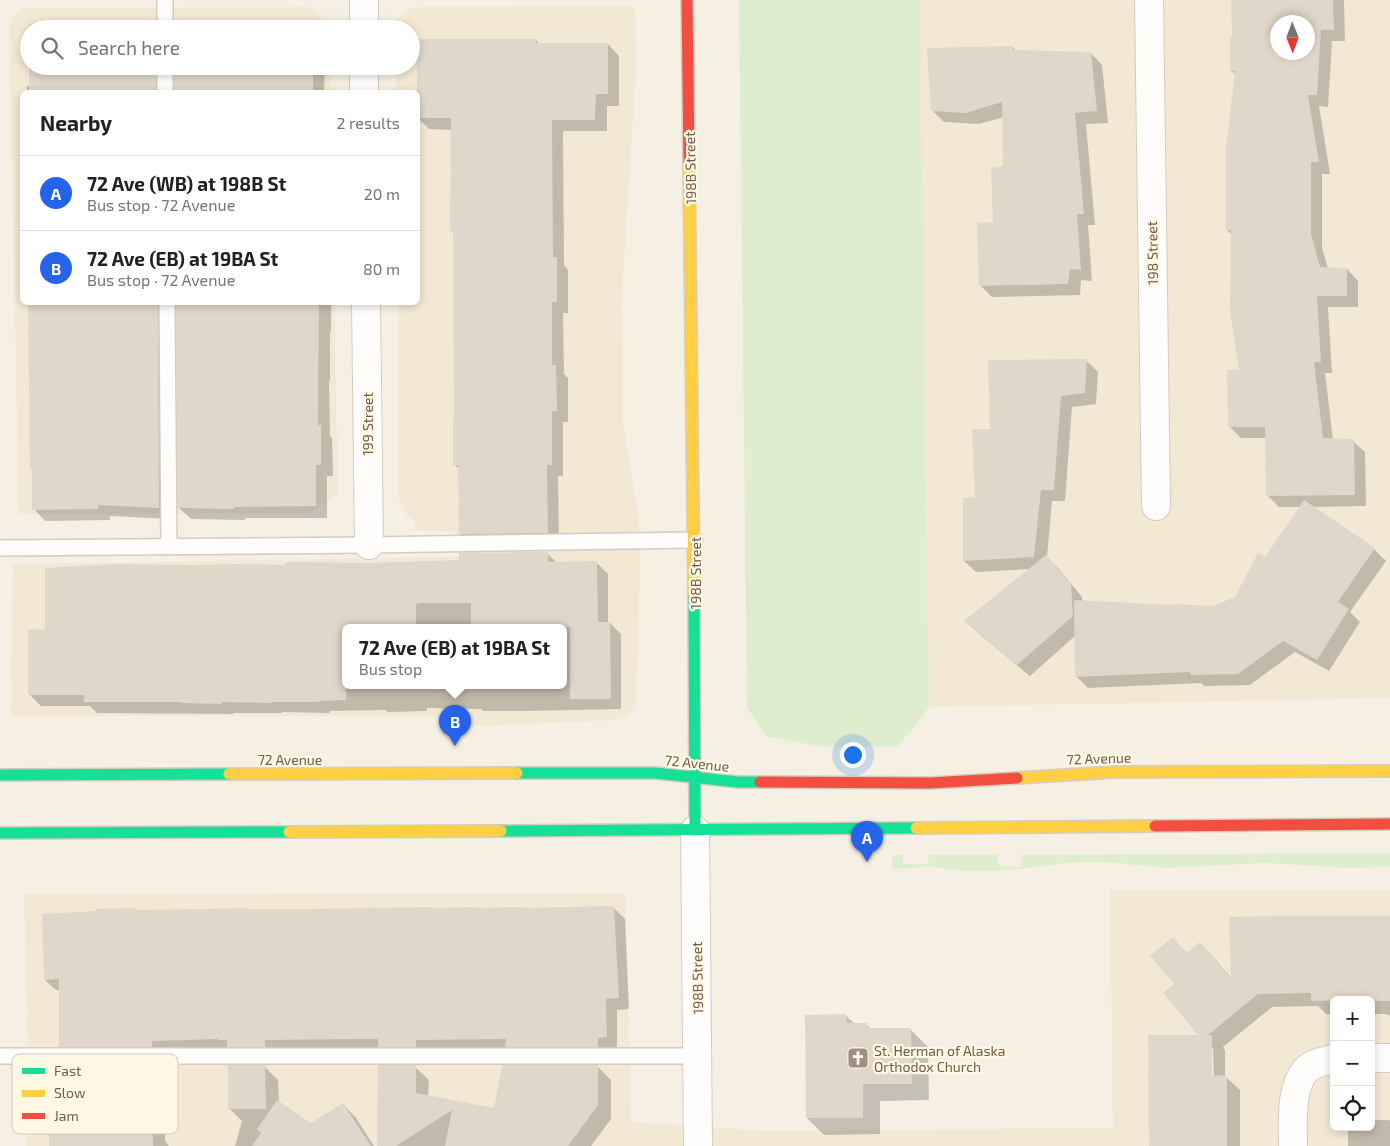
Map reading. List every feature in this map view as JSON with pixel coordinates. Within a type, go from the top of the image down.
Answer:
[{"type":"main road","name":"198B Street","points":[[688,0],[695,540],[696,830]]},
{"type":"main road","name":"72 Avenue","points":[[0,775],[655,773],[750,783],[930,783],[1114,772],[1390,771]]},
{"type":"main road","points":[[0,832],[696,830],[1390,824]]},
{"type":"street","points":[[364,0],[364,20]]},
{"type":"street","name":"198 Street","points":[[1149,0],[1156,506]]},
{"type":"street","points":[[364,75],[364,90]]},
{"type":"street","name":"199 Street","points":[[366,305],[369,545]]},
{"type":"street","name":"198B Street","points":[[696,830],[698,1146]]},
{"type":"street","points":[[1375,1058],[1390,1058]]},
{"type":"street","points":[[1293,1146],[1296,1090],[1301,1078],[1306,1069],[1316,1064],[1330,1061]]},
{"type":"lane","points":[[165,0],[165,20]]},
{"type":"lane","points":[[165,75],[165,90]]},
{"type":"lane","points":[[167,305],[169,547]]},
{"type":"lane","points":[[0,548],[695,540]]},
{"type":"lane","points":[[178,1056],[697,1056]]},
{"type":"shaded area","points":[[920,0],[1390,0],[1390,698],[929,707]]},
{"type":"shaded area","points":[[635,6],[636,71],[621,309],[623,422],[639,521],[640,562],[636,701],[631,713],[615,720],[461,727],[461,716],[11,716],[13,564],[460,557],[455,532],[413,530],[416,522],[401,508],[399,498],[398,305],[420,305],[420,90],[396,90],[396,75],[420,75],[420,20],[398,20],[403,13],[421,7]]},
{"type":"shaded area","points":[[310,7],[323,20],[20,20],[20,75],[330,75],[331,90],[20,90],[20,305],[334,305],[338,493],[311,513],[19,514],[9,20],[22,8]]},
{"type":"shaded area","points":[[1110,890],[1390,890],[1390,1146],[27,1146],[27,1134],[178,1134],[178,1054],[28,1054],[24,894],[625,893],[631,1122],[767,1131],[1113,1128]]},
{"type":"green space","points":[[739,0],[920,0],[929,707],[897,747],[825,747],[767,737],[747,708]]},
{"type":"green space","points":[[1390,853],[1390,867],[1348,868],[1264,863],[1168,868],[1104,862],[1077,862],[991,871],[929,867],[892,869],[892,855],[903,855],[903,864],[928,864],[929,855],[997,855],[999,866],[1021,867],[1021,855]]},
{"type":"building","points":[[1231,0],[1333,0],[1334,30],[1321,30],[1317,95],[1308,95],[1319,162],[1311,162],[1311,234],[1320,267],[1347,268],[1347,296],[1317,296],[1321,362],[1314,362],[1323,438],[1354,439],[1355,495],[1266,496],[1265,427],[1228,427],[1227,370],[1239,370],[1230,312],[1231,230],[1226,231],[1226,149],[1235,71],[1230,71],[1230,37],[1232,37]]},
{"type":"building","points":[[420,39],[536,39],[536,43],[608,43],[608,94],[596,94],[595,120],[552,120],[553,257],[557,257],[557,302],[552,302],[552,365],[556,365],[557,411],[552,411],[552,465],[547,465],[548,533],[459,534],[458,465],[453,465],[453,231],[450,231],[451,118],[420,118],[420,90],[417,90],[417,75],[420,75]]},
{"type":"building","points":[[1013,46],[1013,50],[1091,52],[1097,111],[1075,113],[1084,214],[1077,214],[1081,270],[1070,269],[1068,284],[979,286],[977,223],[993,222],[991,168],[1003,166],[1002,102],[966,113],[931,111],[927,48]]},
{"type":"building","points":[[29,75],[156,75],[156,90],[29,90]]},
{"type":"building","points":[[174,75],[313,75],[313,90],[174,90]]},
{"type":"building","points":[[28,305],[158,305],[159,508],[98,505],[98,509],[32,510],[32,469],[30,469]]},
{"type":"building","points":[[176,305],[319,305],[318,425],[321,425],[321,465],[316,465],[316,506],[234,507],[234,509],[178,508]]},
{"type":"building","points":[[1087,359],[1085,393],[1061,396],[1054,490],[1041,490],[1034,557],[963,561],[963,498],[975,497],[972,429],[990,429],[988,360]]},
{"type":"building","points":[[1304,500],[1375,548],[1338,602],[1349,609],[1317,660],[1283,641],[1238,674],[1191,675],[1190,672],[1075,677],[1074,600],[1213,606],[1235,597],[1258,553],[1265,557]]},
{"type":"building","points":[[548,552],[548,562],[597,561],[598,622],[610,622],[611,699],[570,699],[570,627],[567,627],[567,624],[471,624],[471,603],[418,603],[416,604],[416,624],[342,624],[342,689],[346,689],[346,700],[272,703],[222,702],[222,704],[84,702],[84,695],[28,695],[28,629],[45,630],[45,568],[118,564],[285,565],[285,562],[370,563],[459,560],[459,553]]},
{"type":"building","points":[[1046,555],[1071,584],[1073,616],[1017,665],[964,621]]},
{"type":"building","points":[[614,906],[619,998],[606,999],[607,1037],[598,1038],[598,1047],[505,1047],[506,1039],[416,1040],[416,1047],[378,1047],[378,1039],[356,1039],[265,1040],[265,1047],[227,1047],[227,1040],[218,1039],[152,1041],[152,1047],[59,1047],[59,979],[44,980],[42,914],[96,911],[96,909],[136,908],[136,910]]},
{"type":"building","points":[[1390,916],[1390,1001],[1375,1001],[1375,996],[1330,996],[1330,1001],[1311,1001],[1311,993],[1258,994],[1208,1035],[1212,1035],[1212,1076],[1227,1075],[1227,1146],[1149,1146],[1148,1035],[1198,1035],[1163,993],[1174,984],[1150,956],[1173,937],[1186,953],[1200,942],[1231,979],[1229,917]]},
{"type":"building","name":"St. Herman of Alaska Orthodox Church","points":[[846,1014],[847,1023],[867,1023],[867,1028],[911,1028],[912,1084],[863,1084],[863,1118],[806,1118],[805,1015]]},
{"type":"building","points":[[228,1065],[265,1065],[266,1109],[228,1109]]},
{"type":"building","points":[[378,1065],[416,1065],[416,1093],[494,1108],[502,1065],[598,1065],[598,1105],[568,1146],[445,1146],[452,1110],[396,1146],[377,1146]]},
{"type":"building","points":[[277,1100],[311,1123],[343,1103],[371,1146],[252,1146],[261,1133],[257,1129]]},
{"type":"building","points":[[49,1134],[153,1134],[153,1146],[49,1146]]},
{"type":"traffic: fast","points":[[694,596],[695,830]]},
{"type":"traffic: fast","points":[[517,773],[655,773],[738,782],[760,782]]},
{"type":"traffic: fast","points":[[0,775],[229,774]]},
{"type":"traffic: fast","points":[[501,831],[916,828]]},
{"type":"traffic: fast","points":[[0,833],[289,832]]},
{"type":"traffic: slow","points":[[689,161],[694,596]]},
{"type":"traffic: slow","points":[[1017,778],[1114,772],[1390,771]]},
{"type":"traffic: slow","points":[[229,774],[517,773]]},
{"type":"traffic: slow","points":[[916,828],[1155,826]]},
{"type":"traffic: slow","points":[[289,832],[501,831]]},
{"type":"traffic: jam","points":[[687,0],[689,161]]},
{"type":"traffic: jam","points":[[760,782],[930,783],[1017,778]]},
{"type":"traffic: jam","points":[[1155,826],[1390,824]]},
{"type":"place","name":"72 Ave (EB) at 19BA St","points":[[455,746]]},
{"type":"place","name":"72 Ave (WB) at 198B St","points":[[867,862]]},
{"type":"place","name":"St. Herman of Alaska Orthodox Church","points":[[858,1058]]}]
